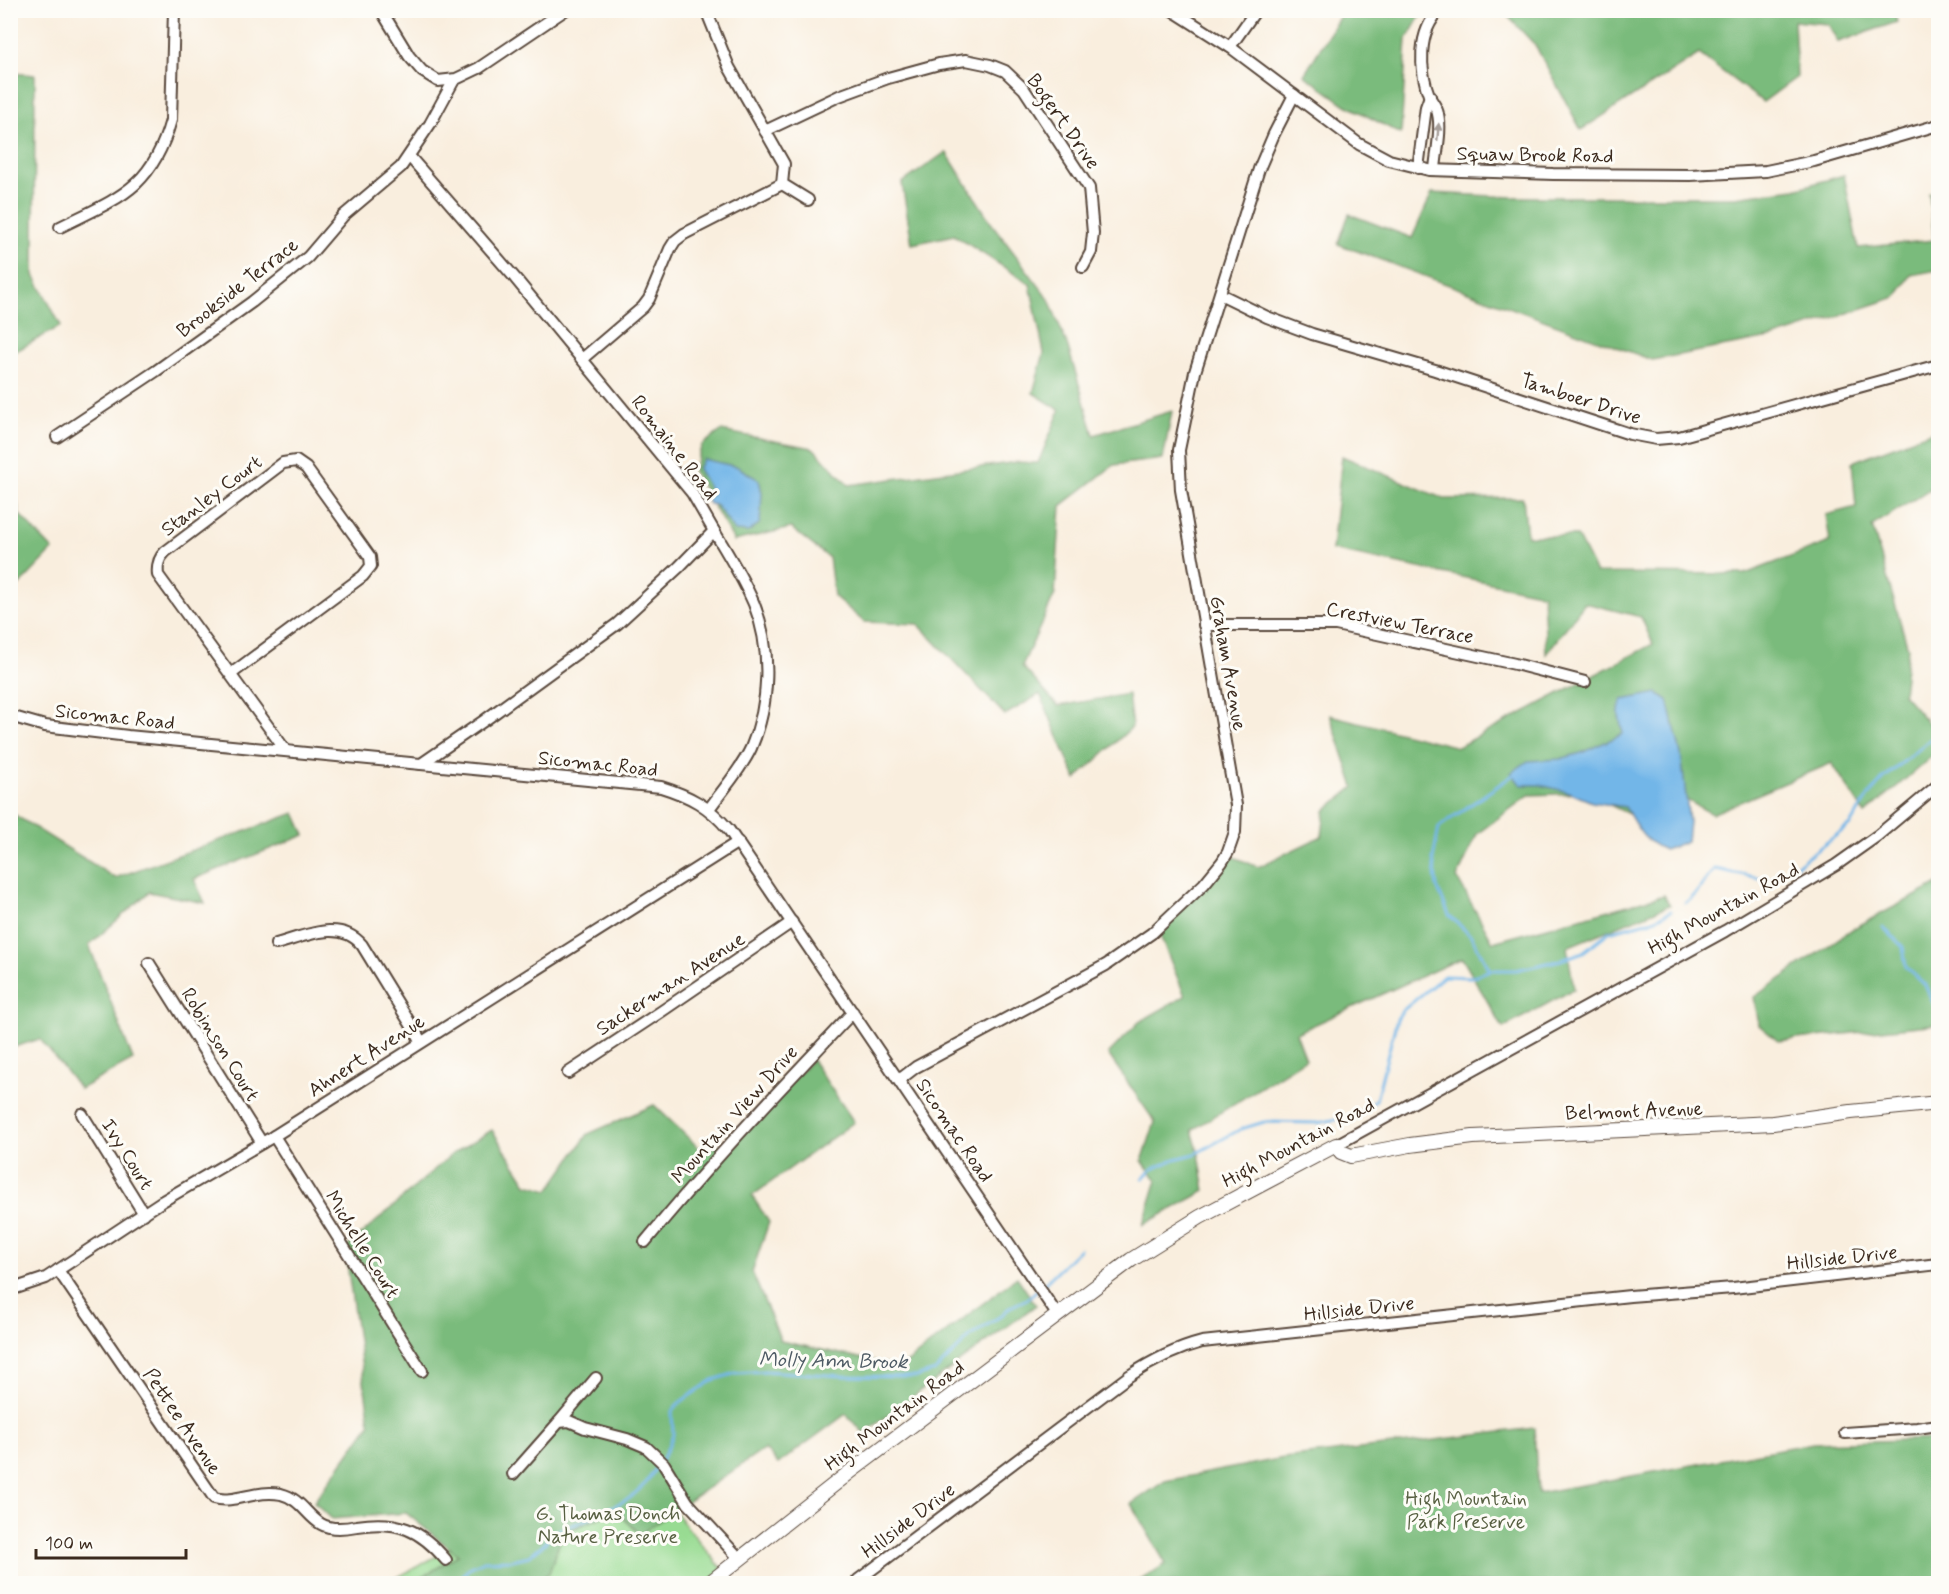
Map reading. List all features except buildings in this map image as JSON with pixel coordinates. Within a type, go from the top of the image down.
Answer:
[{"type":"main road","name":"Belmont Avenue","points":[[1336,1145],[1341,1152],[1351,1156],[1473,1137],[1773,1123],[1938,1103]]},
{"type":"main road","name":"High Mountain Road","points":[[708,1584],[1131,1260],[1162,1239],[1336,1145]]},
{"type":"street","points":[[60,227],[121,197],[133,188],[153,165],[167,135],[171,120],[174,10]]},
{"type":"street","points":[[381,10],[399,43],[422,71],[438,81],[454,80],[479,68],[565,10]]},
{"type":"street","points":[[706,10],[729,67],[783,164],[782,184]]},
{"type":"street","name":"Squaw Brook Road","points":[[1172,10],[1230,47],[1359,144],[1400,164],[1418,168],[1552,174],[1712,174],[1766,171],[1814,161],[1938,125]]},
{"type":"street","points":[[1230,47],[1256,10]]},
{"type":"street","points":[[1435,170],[1439,122],[1423,66],[1422,41],[1431,18],[1440,10]]},
{"type":"street","name":"Bogert Drive","points":[[765,131],[838,96],[888,78],[939,64],[966,60],[1005,71],[1024,89],[1089,188],[1093,233],[1091,252],[1083,267]]},
{"type":"street","name":"Brookside Terrace","points":[[57,437],[156,371],[295,269],[343,216],[401,167],[430,124],[454,80]]},
{"type":"street","name":"Graham Avenue","points":[[899,1080],[916,1067],[1106,965],[1152,933],[1204,884],[1228,852],[1235,831],[1236,805],[1181,490],[1178,461],[1180,437],[1195,372],[1259,169],[1294,95]]},
{"type":"street","points":[[1418,168],[1426,107],[1430,96]]},
{"type":"street","name":"Romaine Road","points":[[409,156],[582,359],[692,493],[714,531],[629,614],[421,764]]},
{"type":"street","points":[[782,184],[808,200]]},
{"type":"street","points":[[582,359],[643,307],[649,299],[675,241],[684,234],[782,184]]},
{"type":"street","name":"Tamboer Drive","points":[[1220,294],[1268,317],[1312,334],[1435,370],[1630,434],[1656,439],[1679,437],[1938,365]]},
{"type":"street","name":"Stanley Court","points":[[231,674],[363,576],[371,566],[370,557],[306,468],[296,461],[284,463],[165,552],[158,561],[159,575],[286,751]]},
{"type":"street","points":[[709,809],[744,761],[750,749],[763,710],[766,676],[759,621],[754,604],[714,531]]},
{"type":"street","name":"Crestview Terrace","points":[[1204,624],[1336,625],[1515,664],[1585,682]]},
{"type":"street","name":"Sicomac Road","points":[[10,716],[30,723],[64,729],[662,787],[677,792],[709,809],[738,842],[1058,1316]]},
{"type":"street","name":"High Mountain Road","points":[[1336,1145],[1725,931],[1836,866],[1898,820],[1938,785]]},
{"type":"street","name":"Ahnert Avenue","points":[[10,1290],[46,1278],[144,1214],[274,1136],[738,842]]},
{"type":"street","name":"Sackerman Avenue","points":[[568,1073],[792,922]]},
{"type":"street","points":[[276,944],[330,930],[342,931],[352,936],[362,945],[421,1041]]},
{"type":"street","name":"Robinson Court","points":[[149,963],[262,1143]]},
{"type":"street","name":"Mountain View Drive","points":[[645,1242],[689,1188],[853,1012]]},
{"type":"street","name":"Ivy Court","points":[[82,1114],[144,1214]]},
{"type":"street","name":"Michelle Court","points":[[274,1136],[422,1371]]},
{"type":"street","name":"Hillside Drive","points":[[858,1581],[1129,1376],[1164,1354],[1188,1345],[1630,1296],[1733,1288],[1938,1264]]},
{"type":"street","name":"Pettee Avenue","points":[[58,1270],[214,1498],[225,1502],[246,1495],[265,1493],[282,1495],[297,1500],[321,1524],[332,1528],[401,1525],[433,1546],[446,1560]]},
{"type":"street","points":[[513,1474],[596,1378]]},
{"type":"street","points":[[559,1422],[569,1421],[585,1428],[627,1439],[646,1448],[672,1474],[688,1503],[739,1558]]},
{"type":"street","points":[[1845,1432],[1938,1425]]},
{"type":"green space","points":[[1894,10],[1897,22],[1838,42],[1828,24],[1794,21],[1797,77],[1763,102],[1699,54],[1581,130],[1535,45],[1503,11]]},
{"type":"green space","points":[[1343,11],[1423,11],[1407,39],[1401,134],[1346,105],[1304,75]]},
{"type":"green space","points":[[11,73],[35,75],[34,275],[61,326],[11,354]]},
{"type":"green space","points":[[946,152],[992,224],[1049,299],[1068,347],[1094,435],[1172,411],[1163,459],[1114,465],[1061,506],[1055,594],[1022,666],[1058,706],[1128,694],[1132,727],[1076,779],[1040,694],[1005,715],[918,624],[864,622],[834,596],[829,558],[791,528],[734,541],[693,471],[702,445],[721,431],[813,448],[849,485],[1017,462],[1038,463],[1060,410],[1033,393],[1044,353],[1030,284],[954,235],[912,244],[902,183]]},
{"type":"green space","points":[[1844,175],[1858,248],[1934,240],[1929,193],[1938,191],[1938,270],[1911,275],[1896,297],[1775,337],[1652,360],[1338,244],[1349,214],[1412,238],[1432,193],[1514,197],[1735,197],[1795,189]]},
{"type":"green space","points":[[1938,429],[1938,484],[1872,526],[1908,648],[1903,694],[1938,734],[1938,751],[1865,814],[1832,763],[1712,814],[1683,798],[1662,830],[1585,793],[1529,795],[1477,834],[1457,878],[1493,942],[1664,895],[1670,905],[1567,947],[1574,989],[1503,1028],[1462,958],[1296,1033],[1306,1059],[1192,1130],[1199,1154],[1205,1191],[1143,1225],[1157,1180],[1142,1161],[1155,1122],[1108,1054],[1139,1022],[1185,996],[1156,926],[1229,855],[1258,867],[1322,836],[1325,811],[1354,787],[1330,715],[1458,747],[1653,644],[1641,617],[1585,603],[1546,654],[1543,594],[1332,550],[1342,456],[1444,499],[1523,498],[1527,536],[1577,536],[1596,573],[1745,574],[1830,542],[1826,515],[1856,507],[1852,462]]},
{"type":"green space","points":[[10,458],[19,514],[53,550],[11,594]]},
{"type":"green space","points":[[295,813],[305,835],[194,879],[205,903],[149,892],[89,945],[133,1060],[80,1089],[40,1039],[11,1048],[10,823],[15,815],[115,878]]},
{"type":"green space","points":[[1938,884],[1938,1024],[1778,1041],[1759,1025],[1754,997],[1854,928]]},
{"type":"green space","points":[[812,1060],[854,1122],[752,1196],[769,1222],[752,1272],[781,1341],[901,1367],[1017,1277],[1036,1305],[864,1433],[846,1414],[778,1464],[765,1449],[640,1534],[616,1511],[563,1533],[549,1573],[534,1583],[457,1583],[454,1579],[450,1582],[413,1583],[458,1555],[406,1513],[332,1519],[314,1502],[370,1424],[345,1249],[452,1154],[492,1130],[527,1184],[549,1190],[588,1134],[654,1105],[701,1150],[730,1144]]},
{"type":"green space","name":"High Mountain Park Preserve","points":[[1534,1428],[1538,1493],[1813,1443],[1938,1439],[1938,1583],[1136,1583],[1166,1564],[1131,1504],[1165,1481],[1284,1458]]},
{"type":"green space","name":"G. Thomas Donch Nature Preserve","points":[[621,1448],[724,1571],[708,1584],[385,1584],[485,1530]]},
{"type":"water","points":[[703,459],[738,467],[759,480],[762,493],[760,523],[748,532],[735,531],[716,505],[709,504],[707,500],[712,493],[698,469]]},
{"type":"water","points":[[1657,693],[1668,700],[1681,754],[1689,822],[1687,841],[1665,850],[1645,838],[1625,807],[1592,802],[1568,792],[1540,785],[1521,785],[1511,773],[1528,761],[1560,759],[1581,753],[1623,734],[1619,713],[1622,700]]},
{"type":"waterway","name":"Molly Ann Brook","points":[[1685,903],[1694,896],[1715,869],[1770,880],[1793,868],[1850,825],[1869,795],[1883,779],[1938,733]]},
{"type":"waterway","points":[[1490,970],[1471,936],[1449,915],[1437,887],[1433,859],[1439,827],[1513,775]]},
{"type":"waterway","name":"Molly Ann Brook","points":[[1143,1178],[1151,1170],[1175,1159],[1195,1154],[1241,1129],[1264,1122],[1318,1123],[1357,1115],[1376,1100],[1397,1019],[1402,1011],[1444,976],[1471,977],[1490,970],[1516,970],[1561,960],[1583,952],[1609,932],[1651,921],[1671,911]]},
{"type":"waterway","points":[[1883,927],[1903,947],[1906,967],[1925,985],[1938,1013]]},
{"type":"waterway","name":"Molly Ann Brook","points":[[1042,1286],[1080,1249]]},
{"type":"waterway","name":"Molly Ann Brook","points":[[456,1584],[469,1568],[484,1561],[512,1560],[529,1556],[545,1543],[551,1533],[581,1522],[630,1498],[646,1483],[664,1456],[673,1435],[672,1411],[683,1400],[713,1380],[736,1373],[765,1371],[843,1376],[916,1377],[935,1371],[972,1335],[1037,1290]]}]
